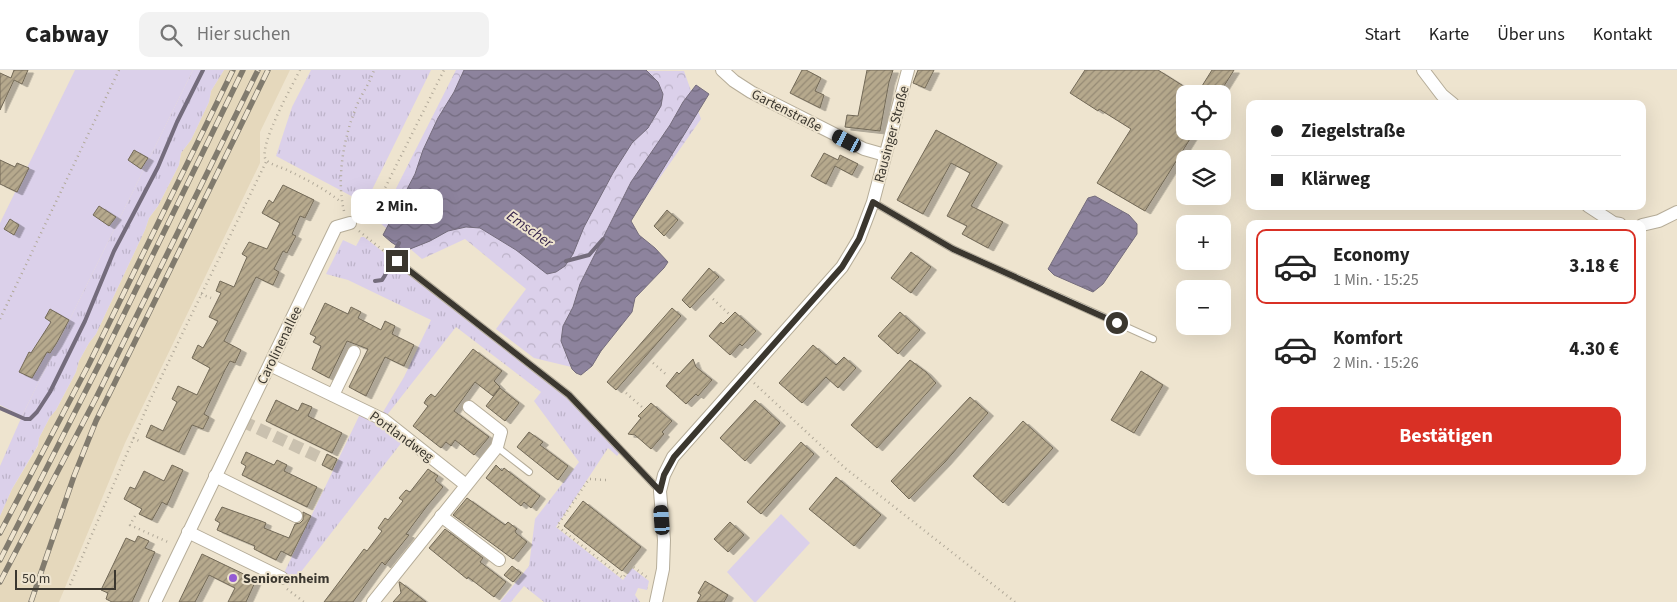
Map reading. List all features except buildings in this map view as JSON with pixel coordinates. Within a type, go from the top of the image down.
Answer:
[{"type":"street","name":"Gartenstraße","points":[[722,70],[734,81],[751,92],[864,149],[885,155]]},
{"type":"street","name":"Rausinger Straße","points":[[656,602],[664,569],[660,491],[664,475],[674,457],[842,267],[859,239],[873,202],[908,70]]},
{"type":"street","points":[[1423,70],[1448,100]]},
{"type":"street","points":[[1594,210],[1609,220]]},
{"type":"street","points":[[1646,224],[1659,222],[1677,212]]},
{"type":"street","name":"Carolinenallee","points":[[155,602],[336,227],[350,223]]},
{"type":"street","points":[[333,394],[354,352]]},
{"type":"street","name":"Portlandweg","points":[[270,365],[384,420],[466,485]]},
{"type":"street","points":[[374,602],[497,447],[502,432],[469,407]]},
{"type":"street","points":[[216,476],[296,516]]},
{"type":"street","points":[[441,516],[499,560]]},
{"type":"street","points":[[188,532],[282,578]]},
{"type":"lane","points":[[873,202],[953,249],[1153,339]]},
{"type":"lane","points":[[397,261],[569,395],[660,491]]},
{"type":"lane","points":[[497,447],[529,472]]},
{"type":"path","points":[[0,319],[119,70]]},
{"type":"path","points":[[300,70],[270,134],[265,156],[267,160],[320,188],[342,203]]},
{"type":"path","points":[[374,70],[371,81],[357,104],[347,132],[341,174],[342,203],[350,223],[389,254]]},
{"type":"path","points":[[350,223],[360,219],[370,211],[381,196],[444,70]]},
{"type":"path","points":[[70,585],[133,438],[267,160]]},
{"type":"path","points":[[201,294],[211,298]]},
{"type":"path","points":[[713,300],[729,314]]},
{"type":"path","points":[[653,363],[668,376]]},
{"type":"path","points":[[746,376],[846,468],[1015,602]]},
{"type":"path","points":[[626,393],[642,407]]},
{"type":"path","points":[[133,438],[141,442]]},
{"type":"path","points":[[606,480],[590,479],[557,526],[623,578],[632,566],[660,588]]},
{"type":"path","points":[[135,516],[130,524],[181,548]]},
{"type":"path","points":[[282,578],[286,589],[304,602]]},
{"type":"shaded area","points":[[224,70],[290,70],[260,132],[260,163],[125,443],[59,602],[0,602],[0,516],[12,489],[38,446],[39,438],[50,417],[56,410],[76,372],[79,361],[96,334],[149,218],[158,206],[179,165],[181,153],[191,140],[209,102],[211,91]]},
{"type":"green space","points":[[75,70],[193,70],[22,416],[0,405],[0,223]]},
{"type":"green space","points":[[193,70],[224,70],[211,91],[209,102],[191,140],[181,153],[179,165],[158,206],[149,218],[96,334],[79,361],[76,372],[39,438],[38,445],[12,489],[0,516],[0,466],[22,416]]},
{"type":"green space","points":[[311,70],[431,70],[367,200],[355,198],[276,156],[292,107]]},
{"type":"green space","points":[[456,70],[684,71],[701,119],[584,286],[588,371],[534,358],[496,329],[526,289],[465,239],[422,259],[379,222]]},
{"type":"green space","points":[[361,237],[364,237],[563,392],[620,452],[617,456],[608,448],[556,527],[623,580],[632,568],[649,581],[647,590],[638,588],[635,595],[640,602],[544,602],[524,586],[511,602],[500,602],[529,566],[535,519],[579,462],[534,401],[541,392],[456,327],[387,415],[383,412],[404,377],[431,320],[348,280],[326,274],[343,240],[356,246]]},
{"type":"green space","points":[[360,414],[375,421],[402,442],[290,586],[283,575]]},
{"type":"green space","points":[[781,514],[810,543],[754,602],[727,572]]},
{"type":"water","points":[[464,70],[646,70],[658,82],[663,94],[661,106],[648,128],[632,143],[613,173],[584,227],[573,254],[565,266],[556,272],[547,274],[516,250],[480,228],[466,227],[448,231],[405,251],[383,235],[415,174],[423,150],[438,118],[454,92]]},
{"type":"water","points":[[696,85],[709,94],[631,221],[639,235],[668,262],[635,298],[632,312],[601,351],[592,366],[581,375],[576,373],[572,369],[561,341],[563,326],[573,307],[580,284],[631,182]]},
{"type":"water","points":[[1095,196],[1129,215],[1137,224],[1137,234],[1103,284],[1093,292],[1054,275],[1048,269],[1088,198]]},
{"type":"waterway","points":[[0,408],[25,419],[30,419],[50,392],[85,321],[114,251],[158,167],[177,122],[203,70]]},
{"type":"waterway","name":"Emscher","points":[[566,261],[589,255],[603,239]]},
{"type":"waterway","name":"Emscher","points":[[375,281],[382,280],[399,243]]},
{"type":"tunnel","points":[[242,421],[321,458]]},
{"type":"railway","points":[[0,533],[89,364],[233,70]]},
{"type":"railway","points":[[0,560],[106,351],[243,70]]},
{"type":"railway","points":[[0,582],[96,398],[258,70]]},
{"type":"railway","points":[[31,602],[74,476],[96,421],[268,70]]},
{"type":"place","name":"Seniorenheim","points":[[233,578]]},
{"type":"route","points":[[397,261],[569,395],[660,491],[664,475],[674,457],[842,267],[859,239],[873,202],[953,249],[1117,323]]}]
